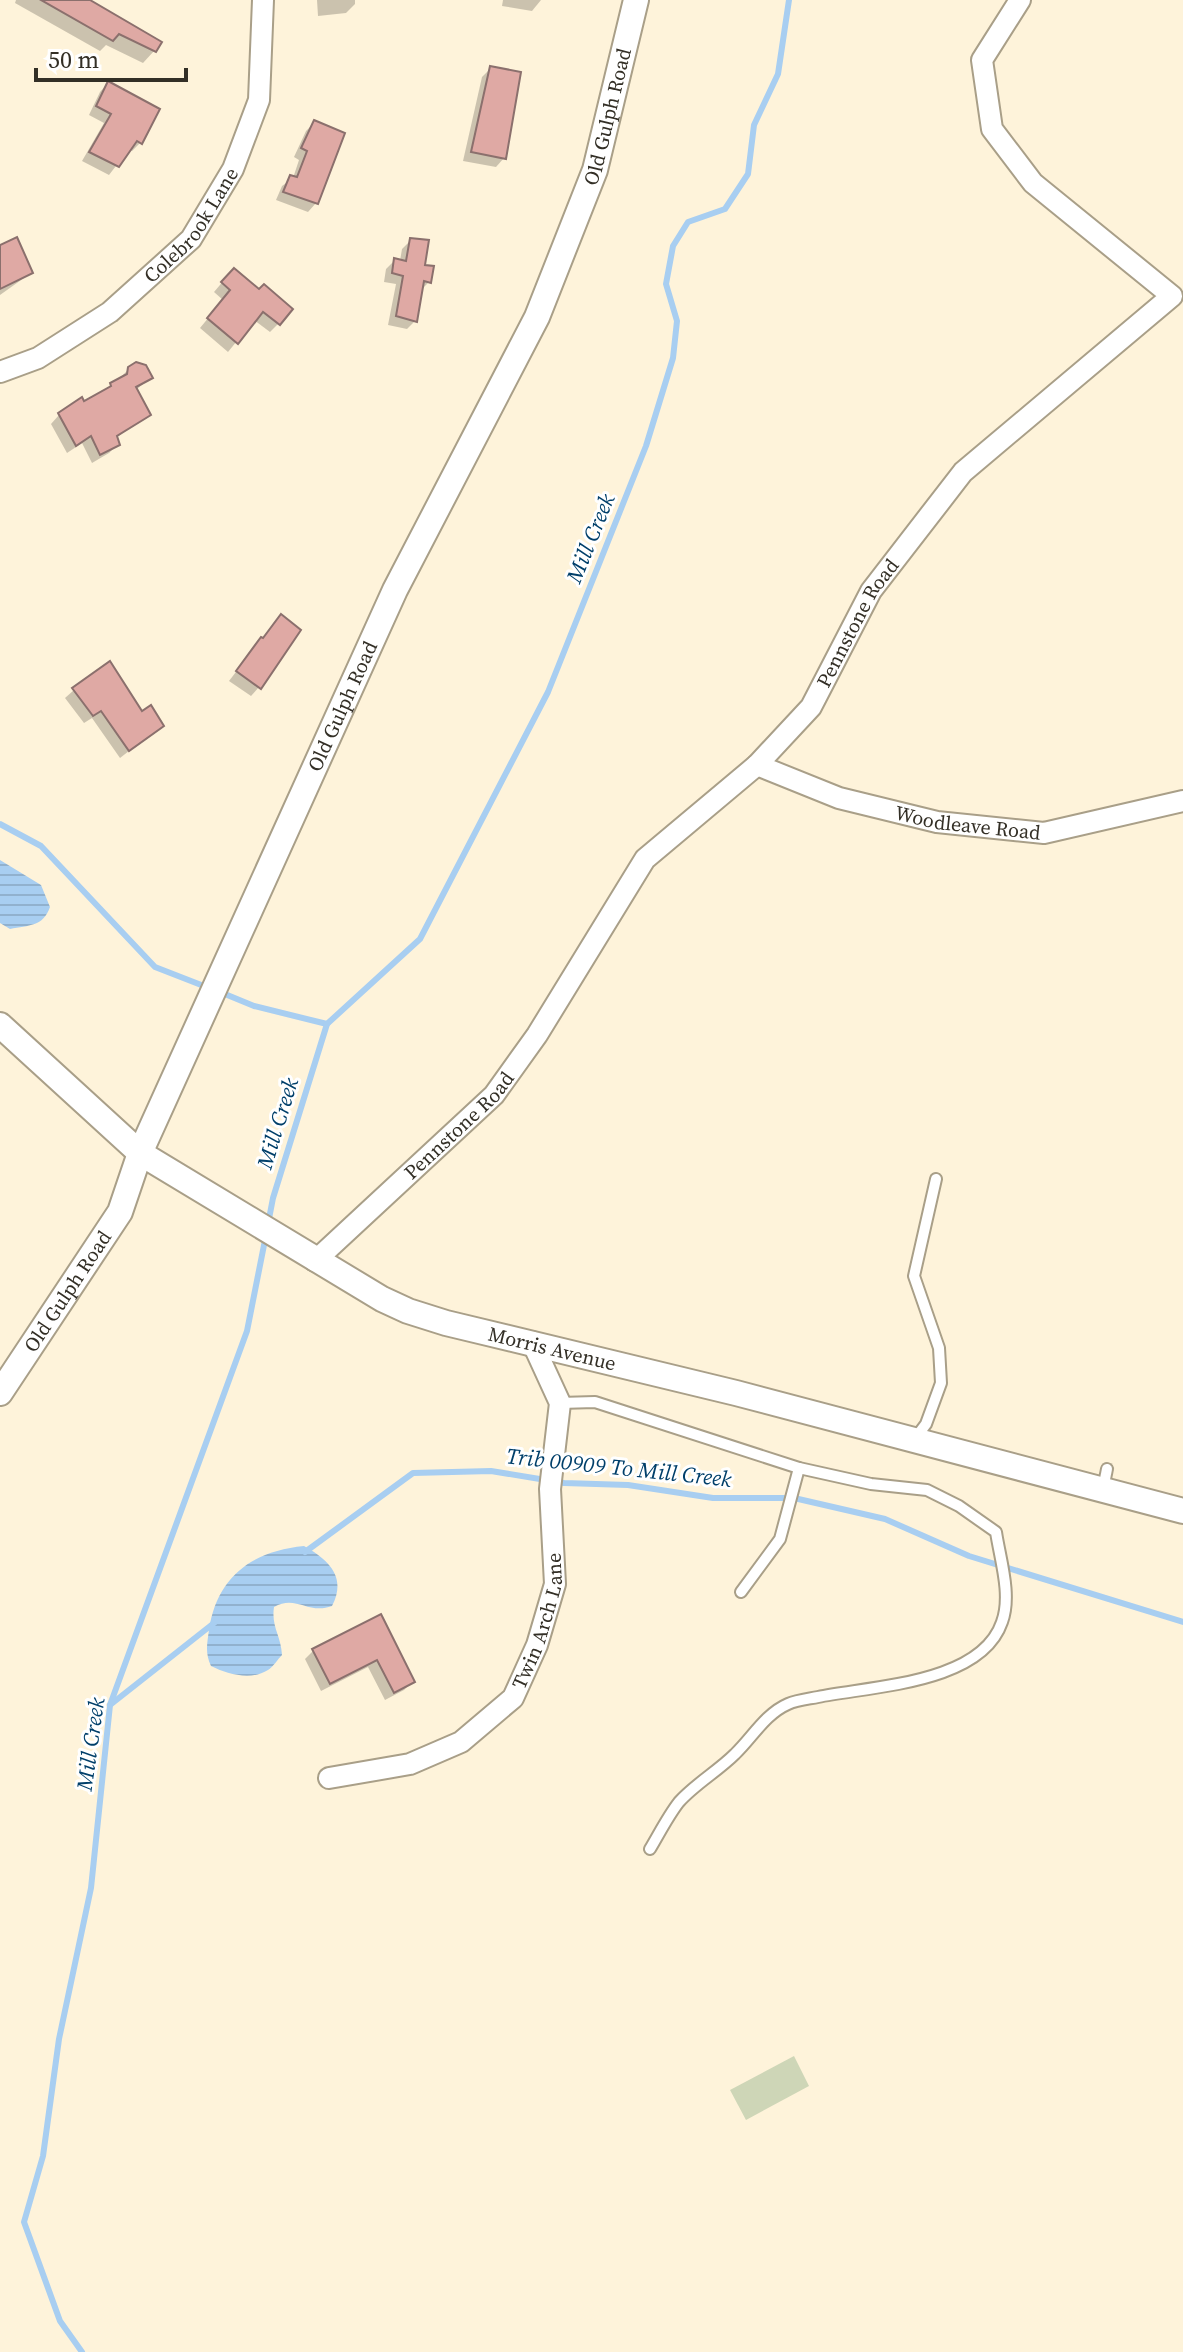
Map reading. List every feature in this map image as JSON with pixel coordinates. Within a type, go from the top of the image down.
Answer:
[{"type":"street","name":"Colebrook Lane","points":[[0,372],[38,358],[110,312],[191,239],[233,169],[259,100],[263,0]]},
{"type":"street","name":"Old Gulph Road","points":[[0,1393],[120,1212],[140,1153],[395,590],[537,317],[595,170],[636,0]]},
{"type":"street","name":"Pennstone Road","points":[[315,1261],[494,1095],[537,1035],[645,859],[757,765],[811,707],[871,591],[963,472],[1177,301],[1033,183],[992,129],[982,60],[1020,0]]},
{"type":"street","name":"Woodleave Road","points":[[757,765],[839,798],[925,819],[1044,833],[1183,801]]},
{"type":"street","name":"Morris Avenue","points":[[0,1025],[140,1153],[315,1261],[408,1311],[914,1440],[1105,1480],[1183,1511]]},
{"type":"street","points":[[532,1342],[560,1403]]},
{"type":"street","name":"Twin Arch Lane","points":[[329,1778],[410,1764],[461,1742],[513,1698],[537,1645],[555,1584],[550,1489],[560,1403]]},
{"type":"lane","points":[[914,1440],[926,1424],[941,1383],[939,1348],[914,1276],[936,1179]]},
{"type":"lane","points":[[560,1403],[595,1402],[799,1468],[871,1484],[927,1490],[959,1506],[996,1532],[1005,1595],[1002,1622],[992,1641],[976,1656],[954,1669],[914,1682],[863,1688],[789,1703],[773,1713],[736,1754],[680,1802],[650,1849]]},
{"type":"lane","points":[[741,1592],[780,1539],[799,1468]]},
{"type":"green space","points":[[794,2056],[809,2086],[746,2120],[730,2090]]},
{"type":"water","points":[[0,860],[41,885],[50,907],[39,922],[10,929],[0,923]]},
{"type":"water","points":[[304,1546],[333,1570],[337,1586],[332,1606],[316,1608],[289,1603],[274,1607],[282,1655],[270,1669],[254,1675],[239,1675],[211,1666],[207,1644],[213,1611],[229,1581],[240,1570],[269,1554]]},
{"type":"building","points":[[41,0],[90,0],[162,42],[156,52],[119,34],[113,41]]},
{"type":"building","points":[[490,66],[521,72],[506,159],[471,152]]},
{"type":"building","points":[[108,81],[160,109],[142,144],[137,141],[119,167],[89,152],[111,114],[96,106]]},
{"type":"building","points":[[314,120],[345,133],[318,204],[283,192],[290,175],[297,177],[307,151],[301,148]]},
{"type":"building","points":[[17,237],[33,273],[0,289],[0,245]]},
{"type":"building","points":[[410,238],[429,240],[425,265],[434,266],[431,283],[424,281],[417,322],[396,316],[403,276],[392,273],[394,258],[406,261]]},
{"type":"building","points":[[234,268],[259,289],[264,284],[293,309],[280,325],[263,312],[238,344],[207,318],[230,290],[221,282]]},
{"type":"building","points":[[136,362],[146,365],[153,378],[136,387],[151,415],[117,436],[120,445],[100,455],[91,436],[76,446],[58,413],[82,397],[84,401],[111,386],[110,383],[127,374],[128,367]]},
{"type":"building","points":[[281,614],[301,630],[261,689],[236,671]]},
{"type":"building","points":[[110,661],[142,711],[151,705],[164,726],[129,751],[101,711],[93,716],[72,688]]},
{"type":"building","points":[[381,1614],[415,1682],[394,1693],[377,1660],[330,1684],[312,1649]]},
{"type":"waterway","name":"Mill Creek","points":[[268,1224],[273,1198],[327,1024],[420,939],[548,692],[646,446],[673,358],[677,321],[666,284],[673,246],[688,222],[725,209],[748,174],[754,125],[778,74],[789,0]]},
{"type":"waterway","points":[[0,824],[41,846],[155,967],[209,988]]},
{"type":"waterway","points":[[220,992],[254,1006],[327,1024]]},
{"type":"waterway","name":"Mill Creek","points":[[82,2352],[60,2321],[24,2222],[43,2156],[59,2039],[91,1888],[110,1705],[247,1331],[266,1235]]},
{"type":"waterway","name":"Trib 00909 To Mill Creek","points":[[305,1552],[413,1473],[491,1471],[564,1483],[628,1485],[713,1498],[794,1498],[885,1519],[969,1556],[1183,1622]]},
{"type":"waterway","name":"Trib 00909 To Mill Creek","points":[[110,1705],[214,1623]]}]
